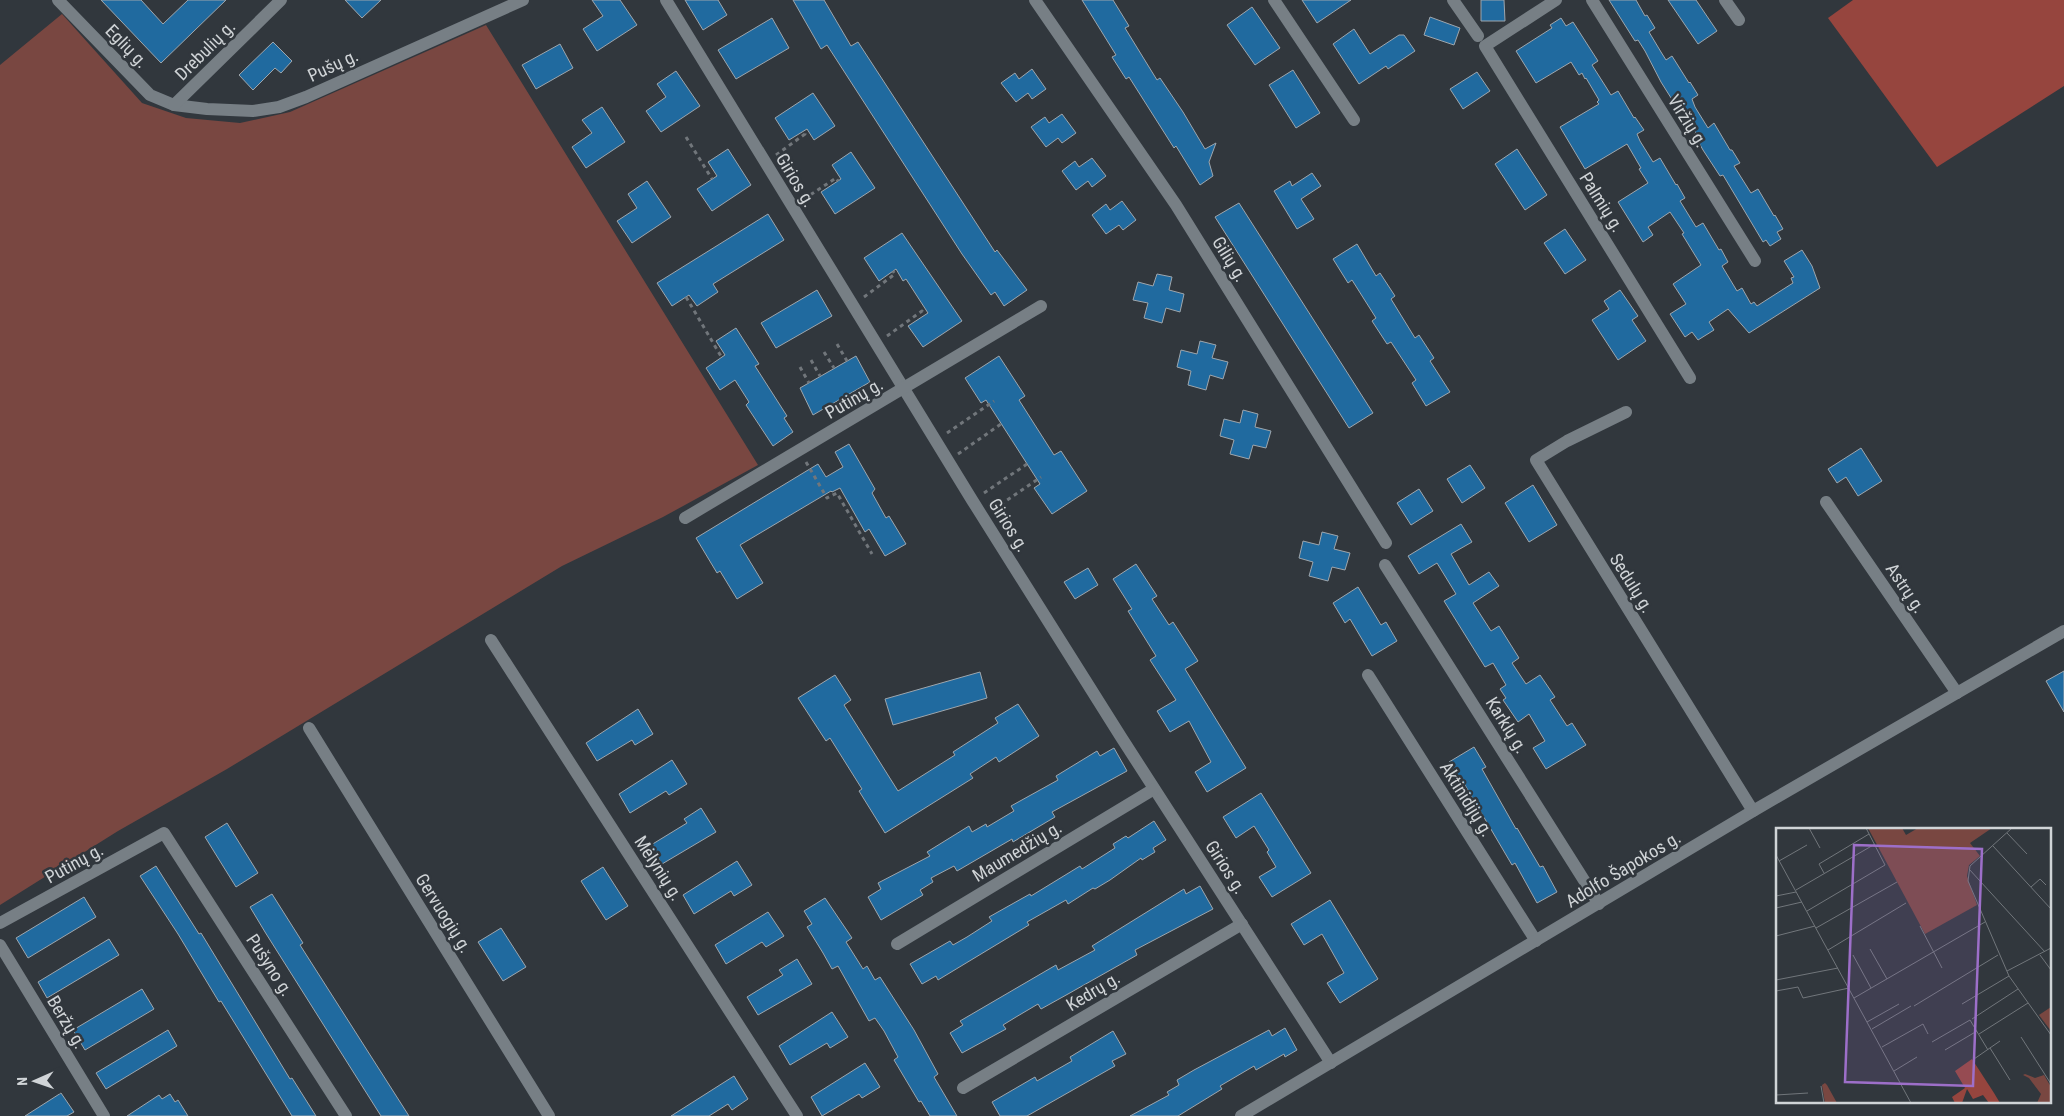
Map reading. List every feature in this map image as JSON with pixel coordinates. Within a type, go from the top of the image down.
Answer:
[{"type":"street","name":"Eglių g.","points":[[58,0],[150,95]]},
{"type":"street","name":"Drebulių g.","points":[[174,105],[281,0]]},
{"type":"street","name":"Pušų g.","points":[[150,95],[174,105],[207,109],[253,111],[279,107],[523,0]]},
{"type":"street","name":"Girios g.","points":[[666,0],[903,390],[1154,789],[1331,1063]]},
{"type":"street","name":"Gilių g.","points":[[1035,0],[1176,205],[1386,543]]},
{"type":"street","points":[[1274,0],[1354,120]]},
{"type":"street","name":"Palmių g.","points":[[1453,0],[1481,41],[1690,378]]},
{"type":"street","points":[[1481,41],[1556,0]]},
{"type":"street","name":"Viržių g.","points":[[1592,0],[1755,261]]},
{"type":"street","points":[[1725,0],[1739,20]]},
{"type":"street","name":"Putinų g.","points":[[685,518],[903,390],[1041,306]]},
{"type":"street","name":"Sedulų g.","points":[[1626,412],[1567,441],[1536,460],[1753,811]]},
{"type":"street","name":"Astrų g.","points":[[1826,502],[1957,693]]},
{"type":"street","name":"Karklų g.","points":[[1385,565],[1599,904]]},
{"type":"street","name":"Adolfo Šapokos g.","points":[[1243,1115],[1753,811],[2064,631]]},
{"type":"street","name":"Mėlynių g.","points":[[491,640],[797,1116]]},
{"type":"street","name":"Aktinidijų g.","points":[[1368,674],[1536,941]]},
{"type":"street","name":"Gervuogių g.","points":[[309,728],[549,1116]]},
{"type":"street","name":"Maumedžių g.","points":[[898,944],[1154,789]]},
{"type":"street","name":"Putinų g.","points":[[0,923],[164,833]]},
{"type":"street","name":"Pušyno g.","points":[[164,833],[346,1116]]},
{"type":"street","name":"Kedrų g.","points":[[963,1088],[1242,924]]},
{"type":"street","name":"Beržų g.","points":[[0,945],[104,1116]]},
{"type":"path","points":[[765,163],[805,134],[804,131]]},
{"type":"path","points":[[686,137],[712,179]]},
{"type":"path","points":[[792,207],[836,178],[838,181]]},
{"type":"path","points":[[852,305],[895,274],[893,271]]},
{"type":"path","points":[[686,297],[722,358]]},
{"type":"path","points":[[876,344],[922,311],[925,315]]},
{"type":"path","points":[[836,344],[847,361]]},
{"type":"path","points":[[824,352],[834,368]]},
{"type":"path","points":[[811,360],[820,376]]},
{"type":"path","points":[[800,367],[809,383]]},
{"type":"path","points":[[935,440],[994,401]]},
{"type":"path","points":[[948,461],[1001,424]]},
{"type":"path","points":[[799,450],[827,498],[837,493],[872,554]]},
{"type":"path","points":[[972,500],[1027,464]]},
{"type":"path","points":[[982,516],[1041,477]]},
{"type":"shaded area","points":[[1853,0],[2064,0],[2064,86],[1937,167],[1828,18]]},
{"type":"shaded area","points":[[62,14],[142,103],[186,118],[240,123],[290,112],[486,25],[758,465],[663,517],[562,566],[227,769],[118,831],[0,905],[0,65]]},
{"type":"building","points":[[101,0],[141,0],[163,24],[188,0],[226,0],[161,63]]},
{"type":"building","points":[[345,0],[381,0],[362,18]]},
{"type":"building","points":[[592,0],[620,0],[637,25],[597,51],[583,29],[603,16]]},
{"type":"building","points":[[685,0],[718,0],[727,15],[703,30]]},
{"type":"building","points":[[793,0],[824,0],[851,46],[858,42],[995,252],[997,250],[1027,290],[1004,306],[995,292],[991,295],[962,254],[827,45],[821,49]]},
{"type":"building","points":[[1082,0],[1113,0],[1129,26],[1125,28],[1157,80],[1160,78],[1205,149],[1216,143],[1209,162],[1213,176],[1200,185],[1129,77],[1126,79],[1112,57],[1116,55]]},
{"type":"building","points":[[1302,0],[1351,0],[1317,23]]},
{"type":"building","points":[[1481,0],[1504,0],[1505,21],[1481,21]]},
{"type":"building","points":[[1609,0],[1636,0],[1645,16],[1647,15],[1655,28],[1649,32],[1666,60],[1672,56],[1698,95],[1692,99],[1708,128],[1714,123],[1740,163],[1734,166],[1751,193],[1758,189],[1775,215],[1783,229],[1777,232],[1781,239],[1770,246],[1766,240],[1763,242],[1723,175],[1720,176],[1703,150],[1694,134],[1696,133],[1661,82],[1638,40],[1635,41]]},
{"type":"building","points":[[1668,0],[1696,0],[1717,31],[1698,44]]},
{"type":"building","points":[[1252,7],[1280,48],[1255,65],[1227,25]]},
{"type":"building","points":[[1430,17],[1460,28],[1454,45],[1424,35]]},
{"type":"building","points":[[772,18],[789,48],[736,79],[718,50]]},
{"type":"building","points":[[1561,18],[1566,26],[1573,22],[1598,61],[1592,65],[1611,95],[1618,91],[1634,118],[1644,130],[1637,134],[1640,141],[1653,162],[1660,158],[1677,184],[1685,198],[1680,201],[1696,227],[1703,223],[1719,250],[1721,249],[1728,262],[1722,266],[1737,291],[1742,288],[1751,304],[1754,302],[1757,306],[1793,283],[1791,278],[1794,277],[1784,261],[1802,250],[1812,266],[1820,288],[1749,333],[1728,309],[1709,322],[1714,330],[1698,340],[1692,332],[1685,337],[1670,314],[1686,304],[1673,284],[1701,265],[1682,234],[1684,233],[1670,212],[1648,227],[1653,235],[1643,242],[1618,202],[1648,183],[1627,144],[1585,169],[1560,127],[1599,104],[1597,102],[1599,100],[1586,78],[1582,73],[1579,75],[1571,62],[1536,83],[1516,51],[1552,28],[1550,25]]},
{"type":"building","points":[[1354,29],[1370,54],[1399,35],[1404,35],[1415,51],[1388,69],[1386,66],[1359,84],[1333,44]]},
{"type":"building","points":[[273,42],[292,61],[281,73],[275,68],[253,90],[239,75]]},
{"type":"building","points":[[560,44],[573,68],[536,89],[522,65]]},
{"type":"building","points":[[1032,69],[1046,89],[1032,99],[1028,93],[1016,102],[1001,83],[1015,73],[1019,79]]},
{"type":"building","points":[[1293,70],[1320,113],[1296,128],[1269,85]]},
{"type":"building","points":[[676,71],[700,106],[661,132],[646,111],[666,97],[657,84]]},
{"type":"building","points":[[1477,72],[1490,91],[1463,109],[1450,89]]},
{"type":"building","points":[[813,93],[835,126],[814,140],[807,129],[789,140],[775,118]]},
{"type":"building","points":[[602,107],[625,142],[586,168],[572,147],[592,133],[582,120]]},
{"type":"building","points":[[1062,114],[1076,133],[1062,143],[1058,138],[1046,147],[1031,127],[1045,117],[1049,123]]},
{"type":"building","points":[[728,149],[751,185],[712,211],[697,189],[717,176],[708,162]]},
{"type":"building","points":[[1517,149],[1547,195],[1525,210],[1495,164]]},
{"type":"building","points":[[851,152],[875,188],[835,214],[821,192],[841,179],[832,165]]},
{"type":"building","points":[[1092,158],[1106,176],[1092,187],[1088,181],[1076,190],[1062,171],[1075,161],[1079,167]]},
{"type":"building","points":[[1312,173],[1321,186],[1301,199],[1314,219],[1297,229],[1274,191],[1290,181],[1292,186]]},
{"type":"building","points":[[647,181],[671,217],[632,243],[617,221],[637,208],[628,194]]},
{"type":"building","points":[[1122,201],[1136,220],[1123,230],[1119,225],[1106,234],[1092,215],[1106,204],[1110,210]]},
{"type":"building","points":[[1239,203],[1373,413],[1349,428],[1215,217]]},
{"type":"building","points":[[768,214],[784,240],[713,284],[718,292],[697,306],[689,295],[672,306],[657,283]]},
{"type":"building","points":[[1565,229],[1586,260],[1565,274],[1544,243]]},
{"type":"building","points":[[902,233],[962,321],[923,347],[908,326],[928,313],[906,279],[903,281],[896,269],[879,281],[864,258]]},
{"type":"building","points":[[1357,244],[1376,276],[1380,273],[1395,296],[1391,299],[1415,338],[1419,335],[1434,358],[1430,361],[1450,392],[1426,406],[1412,383],[1416,380],[1391,342],[1387,344],[1372,321],[1376,318],[1352,280],[1348,283],[1333,259]]},
{"type":"building","points":[[1157,274],[1172,277],[1169,290],[1184,294],[1180,312],[1166,308],[1162,323],[1144,318],[1148,303],[1133,300],[1138,282],[1153,286]]},
{"type":"building","points":[[817,290],[832,316],[776,348],[761,323]]},
{"type":"building","points":[[1620,290],[1638,316],[1632,320],[1646,341],[1618,360],[1592,320],[1609,309],[1604,301]]},
{"type":"building","points":[[736,328],[759,364],[755,366],[787,416],[784,418],[793,432],[773,446],[746,405],[749,402],[735,380],[720,390],[706,368],[725,355],[716,341]]},
{"type":"building","points":[[1200,341],[1216,345],[1212,358],[1228,362],[1223,379],[1210,375],[1206,390],[1188,385],[1191,371],[1177,367],[1181,350],[1197,354]]},
{"type":"building","points":[[856,356],[870,382],[813,415],[800,388]]},
{"type":"building","points":[[999,356],[1025,396],[1019,400],[1054,455],[1061,451],[1087,491],[1052,514],[1034,488],[1040,484],[986,400],[981,403],[965,378]]},
{"type":"building","points":[[1243,410],[1258,414],[1255,427],[1271,431],[1266,448],[1253,445],[1249,459],[1230,454],[1234,440],[1220,436],[1224,419],[1240,423]]},
{"type":"building","points":[[849,444],[875,489],[872,493],[886,518],[889,516],[906,544],[885,556],[869,529],[865,532],[840,488],[831,491],[740,545],[763,583],[737,599],[720,571],[717,573],[696,538],[818,464],[826,477],[843,467],[835,452]]},
{"type":"building","points":[[1861,448],[1882,481],[1858,496],[1846,477],[1837,483],[1828,469]]},
{"type":"building","points":[[1470,465],[1485,488],[1462,503],[1447,479]]},
{"type":"building","points":[[1533,485],[1557,525],[1529,542],[1505,503]]},
{"type":"building","points":[[1419,489],[1433,511],[1411,525],[1397,503]]},
{"type":"building","points":[[1461,524],[1472,542],[1451,554],[1469,585],[1489,572],[1499,586],[1473,603],[1491,631],[1499,626],[1519,658],[1512,663],[1526,684],[1540,675],[1555,697],[1550,700],[1567,726],[1572,723],[1586,745],[1546,769],[1533,748],[1545,741],[1529,714],[1518,722],[1503,700],[1506,698],[1500,689],[1506,685],[1493,663],[1485,667],[1444,601],[1456,594],[1437,563],[1419,574],[1408,556]]},
{"type":"building","points":[[1322,532],[1338,536],[1334,549],[1350,553],[1345,570],[1332,567],[1328,581],[1309,576],[1313,562],[1299,558],[1303,541],[1319,545]]},
{"type":"building","points":[[1136,564],[1157,596],[1152,599],[1169,625],[1173,622],[1198,661],[1185,669],[1246,768],[1207,792],[1195,772],[1211,762],[1189,721],[1170,732],[1157,711],[1176,700],[1150,660],[1156,656],[1128,611],[1132,609],[1113,579]]},
{"type":"building","points":[[1088,568],[1098,585],[1075,599],[1064,582]]},
{"type":"building","points":[[1358,587],[1381,625],[1386,622],[1397,641],[1372,656],[1350,619],[1345,623],[1333,603]]},
{"type":"building","points":[[2064,671],[2064,712],[2046,681]]},
{"type":"building","points":[[980,672],[987,698],[893,725],[885,699]]},
{"type":"building","points":[[835,675],[851,700],[844,705],[898,791],[955,755],[953,752],[998,723],[995,718],[1018,704],[1039,736],[999,762],[996,757],[970,774],[973,778],[885,833],[859,791],[862,789],[830,738],[826,741],[798,698]]},
{"type":"building","points":[[638,709],[653,734],[635,745],[632,740],[597,761],[586,743]]},
{"type":"building","points":[[1474,747],[1486,767],[1482,769],[1516,829],[1540,867],[1543,866],[1557,892],[1537,903],[1515,863],[1512,865],[1462,780],[1460,782],[1449,762]]},
{"type":"building","points":[[1114,748],[1127,771],[1052,812],[1055,817],[1013,842],[1012,839],[957,871],[954,866],[931,878],[933,882],[920,890],[923,895],[881,920],[868,897],[881,889],[878,883],[930,856],[927,852],[969,826],[972,832],[986,824],[987,827],[1014,811],[1011,806],[1058,780],[1056,776],[1097,751],[1100,756]]},
{"type":"building","points":[[672,760],[687,784],[669,795],[666,791],[630,813],[619,794]]},
{"type":"building","points":[[1261,793],[1311,873],[1272,897],[1259,877],[1276,867],[1267,852],[1269,850],[1254,826],[1236,838],[1223,817]]},
{"type":"building","points":[[701,808],[716,832],[662,864],[651,845],[687,823],[684,819]]},
{"type":"building","points":[[1154,821],[1166,840],[1153,848],[1155,852],[1142,860],[1141,858],[1110,880],[1068,904],[1066,900],[1027,922],[1029,925],[938,980],[936,976],[922,984],[910,964],[950,941],[953,945],[967,937],[992,921],[989,917],[1030,894],[1031,896],[1080,866],[1082,869],[1115,848],[1113,844],[1126,836],[1128,838]]},
{"type":"building","points":[[227,823],[258,873],[236,887],[205,837]]},
{"type":"building","points":[[737,861],[752,885],[734,896],[731,891],[694,914],[683,895]]},
{"type":"building","points":[[156,866],[199,934],[201,933],[290,1079],[292,1078],[316,1116],[292,1116],[221,1001],[219,1002],[140,876]]},
{"type":"building","points":[[603,867],[628,906],[606,920],[581,881]]},
{"type":"building","points":[[1200,886],[1213,909],[1135,950],[1137,955],[1041,1009],[1038,1004],[1003,1025],[1006,1029],[962,1053],[950,1033],[963,1025],[960,1021],[1056,965],[1058,970],[1095,950],[1092,946],[1184,889],[1186,894]]},
{"type":"building","points":[[272,894],[303,943],[300,945],[409,1116],[381,1116],[265,932],[250,907]]},
{"type":"building","points":[[84,897],[96,917],[28,958],[16,938]]},
{"type":"building","points":[[825,898],[852,938],[846,942],[863,969],[867,966],[875,980],[880,977],[914,1030],[938,1074],[934,1077],[957,1116],[930,1116],[921,1101],[919,1102],[894,1060],[898,1057],[884,1031],[875,1018],[869,1021],[838,966],[832,969],[807,927],[812,924],[804,911]]},
{"type":"building","points":[[1330,900],[1378,979],[1340,1003],[1327,983],[1344,973],[1322,934],[1304,945],[1291,924]]},
{"type":"building","points":[[768,912],[784,936],[766,947],[762,942],[726,964],[715,945]]},
{"type":"building","points":[[501,928],[526,967],[503,981],[478,942]]},
{"type":"building","points":[[109,939],[119,955],[47,998],[38,982]]},
{"type":"building","points":[[797,959],[812,984],[758,1015],[747,997],[783,975],[779,970]]},
{"type":"building","points":[[142,989],[154,1009],[85,1050],[73,1030]]},
{"type":"building","points":[[832,1012],[848,1037],[830,1048],[827,1043],[790,1065],[779,1046]]},
{"type":"building","points":[[1285,1028],[1297,1050],[1285,1057],[1284,1054],[1256,1070],[1254,1066],[1220,1086],[1222,1089],[1178,1116],[1130,1116],[1169,1095],[1167,1092],[1179,1085],[1177,1080],[1194,1070],[1269,1030],[1272,1036]]},
{"type":"building","points":[[168,1030],[177,1046],[106,1089],[96,1073]]},
{"type":"building","points":[[1113,1031],[1126,1054],[1112,1061],[1115,1066],[1027,1116],[1000,1116],[992,1102],[1035,1077],[1037,1081],[1072,1061],[1070,1057]]},
{"type":"building","points":[[865,1063],[880,1087],[862,1098],[859,1094],[822,1116],[811,1097]]},
{"type":"building","points":[[734,1076],[748,1099],[732,1110],[728,1104],[709,1116],[671,1116]]},
{"type":"building","points":[[61,1093],[74,1112],[67,1116],[25,1116]]},
{"type":"building","points":[[170,1094],[175,1102],[178,1100],[188,1116],[127,1116],[159,1095],[162,1099]]}]
